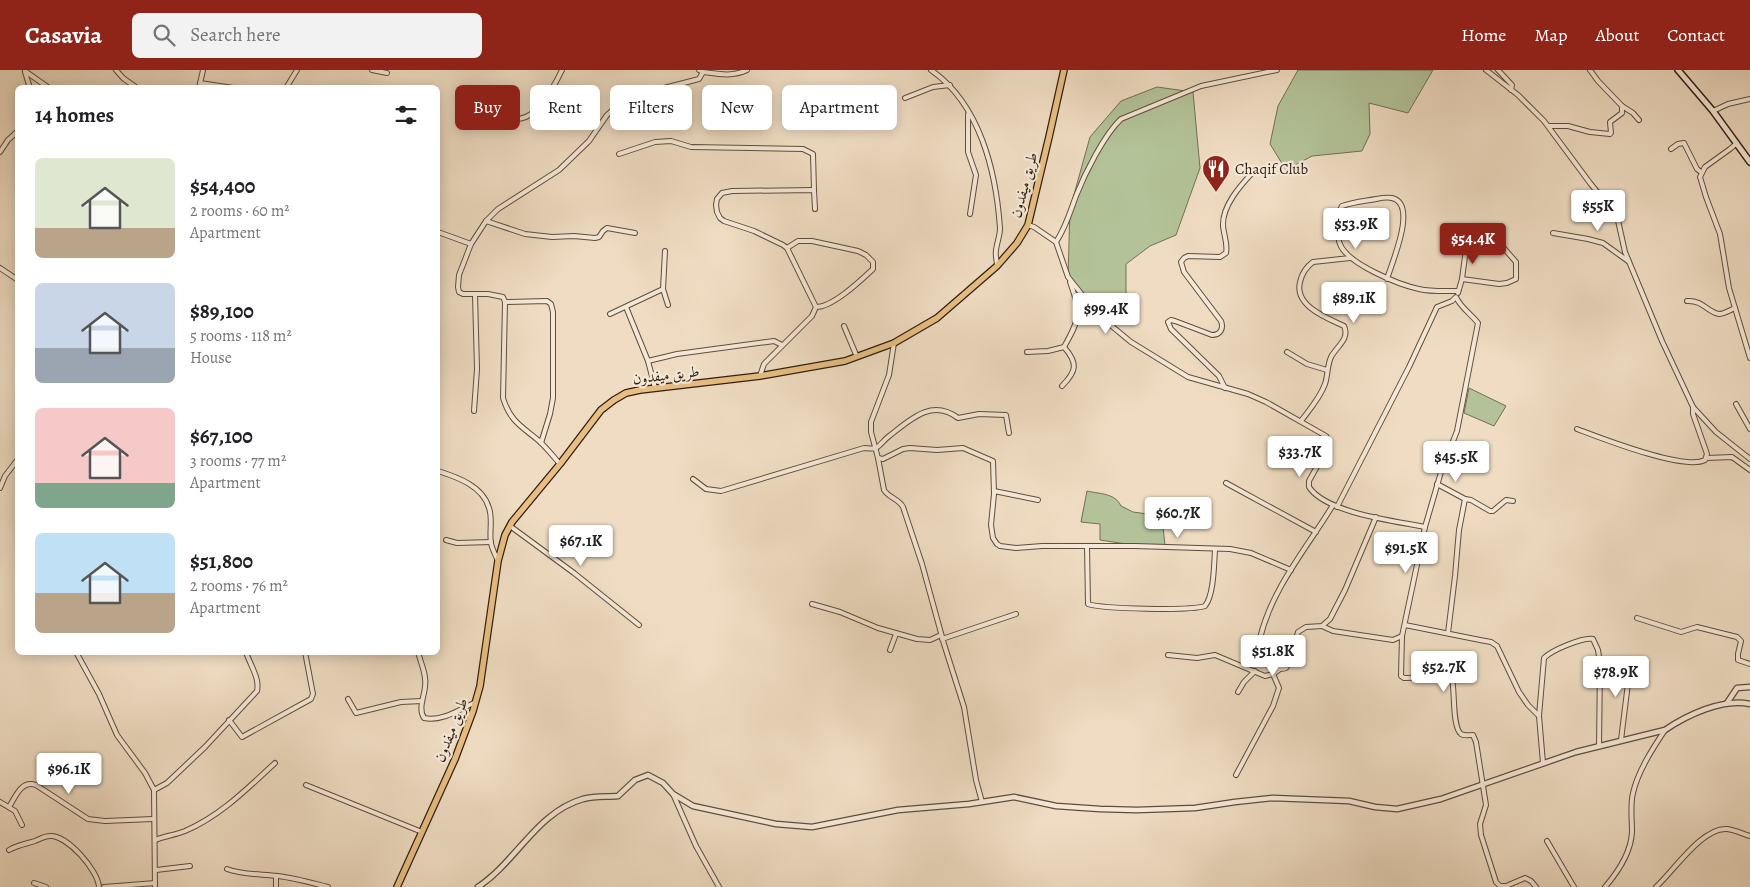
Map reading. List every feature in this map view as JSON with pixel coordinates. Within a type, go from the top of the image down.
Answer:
[{"type":"main road","name":"طريق ميفدون","points":[[397,887],[455,759],[476,702],[483,669],[498,561],[505,535],[526,504],[560,464],[588,426],[608,404],[626,393],[812,368],[857,357],[894,343],[937,318],[997,266],[1017,243],[1028,225],[1050,137],[1064,70]]},
{"type":"main road","points":[[1678,70],[1713,111],[1750,162]]},
{"type":"street","points":[[24,70],[29,85]]},
{"type":"street","points":[[24,70],[45,85]]},
{"type":"street","points":[[116,70],[133,85]]},
{"type":"street","points":[[199,85],[203,70]]},
{"type":"street","points":[[288,85],[297,70]]},
{"type":"street","points":[[372,70],[387,73]]},
{"type":"street","points":[[520,119],[532,114],[542,104],[562,70]]},
{"type":"street","points":[[560,464],[507,411],[503,398],[505,302],[503,297],[498,295],[463,294],[458,287],[459,275],[471,244],[493,213],[507,202],[559,170],[589,141],[607,115],[615,108],[664,88],[698,79],[701,71],[723,75],[738,74],[747,70]]},
{"type":"street","points":[[931,70],[956,92],[968,111],[986,150],[996,190],[1000,237],[996,252],[997,266]]},
{"type":"street","points":[[1056,242],[1068,220],[1084,179],[1108,134],[1121,119],[1201,86],[1277,70]]},
{"type":"street","points":[[1486,70],[1512,90],[1549,126],[1590,183],[1618,216],[1623,246],[1662,341],[1693,408],[1707,458]]},
{"type":"street","points":[[1498,70],[1512,85],[1512,90]]},
{"type":"street","points":[[1590,70],[1622,106],[1633,113],[1639,120]]},
{"type":"street","points":[[905,98],[933,87],[950,85]]},
{"type":"street","points":[[1713,111],[1728,104],[1750,99]]},
{"type":"street","points":[[1549,126],[1568,126],[1590,132],[1610,134],[1610,122],[1622,112],[1622,106]]},
{"type":"street","points":[[968,111],[968,152],[976,175],[970,214]]},
{"type":"street","points":[[0,152],[15,134]]},
{"type":"street","points":[[619,154],[655,142],[671,141],[690,147],[803,149],[813,154],[814,208]]},
{"type":"street","points":[[1672,149],[1678,144],[1684,143],[1697,169],[1702,172]]},
{"type":"street","points":[[1737,143],[1705,167],[1702,172],[1701,182],[1720,234],[1730,288],[1750,358]]},
{"type":"street","points":[[1225,388],[1219,376],[1175,334],[1168,326],[1168,322],[1175,320],[1212,335],[1218,334],[1221,331],[1223,325],[1221,321],[1184,272],[1181,262],[1188,256],[1220,257],[1226,253],[1224,216],[1232,199],[1253,172]]},
{"type":"street","points":[[814,190],[732,190],[722,193],[717,199],[716,205],[717,212],[724,221],[778,241],[787,248],[816,307]]},
{"type":"street","points":[[1387,279],[1404,222],[1402,206],[1396,200],[1387,198],[1342,206],[1338,216],[1339,239],[1342,249],[1350,258],[1387,279],[1420,289],[1458,291]]},
{"type":"street","points":[[486,221],[525,234],[552,237],[574,236],[595,238],[607,228],[635,233]]},
{"type":"street","points":[[1028,225],[1056,242],[1078,305],[1078,318],[1064,347]]},
{"type":"street","points":[[1462,279],[1499,284],[1516,279],[1516,262],[1488,230]]},
{"type":"street","points":[[440,233],[471,244]]},
{"type":"street","points":[[1553,233],[1603,243],[1630,262]]},
{"type":"street","points":[[787,248],[798,241],[812,241],[858,251],[866,255],[873,262],[872,269],[862,280],[824,306],[816,307]]},
{"type":"street","points":[[1280,669],[1260,661],[1258,651],[1268,610],[1291,570],[1335,506],[1409,367],[1437,307],[1452,301],[1456,297],[1462,279],[1466,249]]},
{"type":"street","points":[[665,251],[663,289],[668,305]]},
{"type":"street","points":[[1301,421],[1326,383],[1331,357],[1345,338],[1346,330],[1344,326],[1322,316],[1309,306],[1300,293],[1300,280],[1307,266],[1313,262],[1350,258]]},
{"type":"street","points":[[0,268],[15,278]]},
{"type":"street","points":[[1068,277],[1096,312],[1144,351],[1188,377],[1257,398],[1301,421],[1328,439],[1328,448],[1309,480],[1309,487],[1312,491],[1335,506],[1425,527]]},
{"type":"street","points":[[610,314],[663,289]]},
{"type":"street","points":[[474,411],[477,369],[475,294]]},
{"type":"street","points":[[1456,297],[1460,306],[1469,312],[1478,323],[1457,431],[1437,484],[1425,527],[1402,636],[1401,677],[1450,676],[1452,678],[1458,727],[1461,734],[1473,735],[1475,738],[1486,805],[1480,824],[1481,835],[1496,882],[1500,886],[1506,886],[1525,878],[1536,887]]},
{"type":"street","points":[[505,302],[547,301],[551,304],[553,312],[553,398],[541,443]]},
{"type":"street","points":[[1687,301],[1699,302],[1716,313],[1722,314],[1735,308]]},
{"type":"street","points":[[626,307],[648,361],[655,388]]},
{"type":"street","points":[[760,376],[764,364],[812,316],[816,307]]},
{"type":"street","points":[[844,326],[857,357]]},
{"type":"street","points":[[648,361],[677,354],[774,341],[782,345]]},
{"type":"street","points":[[894,343],[889,375],[871,422],[871,432],[884,490],[886,495],[900,502],[903,507],[922,564],[964,707],[976,780],[982,802]]},
{"type":"street","points":[[1027,352],[1048,351],[1064,347]]},
{"type":"street","points":[[1062,386],[1071,376],[1074,368],[1074,360],[1064,347]]},
{"type":"street","points":[[1287,352],[1307,364],[1327,370]]},
{"type":"street","points":[[1736,404],[1750,429]]},
{"type":"street","points":[[1693,408],[1716,432],[1750,459]]},
{"type":"street","points":[[693,480],[706,488],[721,491],[864,448],[876,448],[915,417],[928,411],[939,409],[946,410],[958,418],[979,414],[1006,415],[1009,433]]},
{"type":"street","points":[[1577,429],[1633,449],[1695,463],[1703,462],[1707,458],[1732,457],[1750,470]]},
{"type":"street","points":[[878,458],[883,459],[903,449],[910,448],[936,450],[963,448],[993,461],[993,538],[1000,546],[1135,546],[1230,549],[1245,551],[1291,570]]},
{"type":"street","points":[[0,488],[5,476],[15,463]]},
{"type":"street","points":[[440,472],[455,476],[480,492],[490,508],[491,542],[498,561]]},
{"type":"street","points":[[1226,483],[1316,532]]},
{"type":"street","points":[[1437,484],[1490,511],[1493,511],[1506,500],[1513,501]]},
{"type":"street","points":[[994,491],[1038,500]]},
{"type":"street","points":[[1448,633],[1459,530],[1465,499]]},
{"type":"street","points":[[1322,626],[1330,619],[1345,590],[1376,517]]},
{"type":"street","points":[[510,526],[574,573],[639,625]]},
{"type":"street","points":[[446,540],[457,543],[491,542]]},
{"type":"street","points":[[1087,546],[1088,604],[1141,608],[1194,608],[1207,605],[1211,592],[1215,550]]},
{"type":"street","points":[[812,604],[840,612],[896,634],[930,640],[1016,614]]},
{"type":"street","points":[[1637,618],[1681,632],[1697,626],[1738,637],[1741,641],[1738,660],[1750,664]]},
{"type":"street","points":[[1405,625],[1494,644],[1498,648],[1519,692],[1539,716]]},
{"type":"street","points":[[1168,655],[1197,658],[1215,655],[1265,676],[1286,668],[1298,632],[1306,627],[1322,626],[1333,630],[1393,640],[1402,636]]},
{"type":"street","points":[[890,650],[896,634]]},
{"type":"street","points":[[1543,763],[1539,716],[1544,658],[1549,654],[1585,639],[1593,639],[1597,644],[1600,664],[1599,746]]},
{"type":"street","points":[[78,655],[99,694],[117,735],[145,773],[154,790],[155,885],[104,887]]},
{"type":"street","points":[[154,790],[167,783],[205,747],[257,691],[257,678],[247,655]]},
{"type":"street","points":[[229,720],[242,737],[311,699],[313,694],[306,655]]},
{"type":"street","points":[[419,655],[426,685],[422,701],[422,715],[428,719],[448,715],[476,702]]},
{"type":"street","points":[[1621,740],[1631,659]]},
{"type":"street","points":[[1238,692],[1244,682],[1255,672]]},
{"type":"street","points":[[1236,775],[1273,706],[1279,688],[1273,674]]},
{"type":"street","points":[[1727,703],[1738,688],[1750,687]]},
{"type":"street","points":[[348,699],[356,713],[401,702],[422,701]]},
{"type":"street","points":[[478,887],[498,871],[531,834],[547,820],[571,804],[589,798],[618,796],[635,780],[648,775],[663,783],[673,794],[693,806],[776,824],[812,827],[898,810],[1014,797],[1064,806],[1146,810],[1195,808],[1273,798],[1350,801],[1376,807],[1397,809],[1425,803],[1483,785],[1543,763],[1599,746],[1665,730],[1697,713],[1727,703],[1750,704]]},
{"type":"street","points":[[1605,887],[1627,854],[1632,831],[1631,808],[1634,790],[1643,768],[1665,730]]},
{"type":"street","points":[[155,840],[185,831],[211,818],[240,796],[275,763]]},
{"type":"street","points":[[9,807],[22,787],[25,784],[32,783],[88,819],[105,821],[153,819]]},
{"type":"street","points":[[306,785],[422,832]]},
{"type":"street","points":[[673,794],[696,846],[719,887]]},
{"type":"street","points":[[0,802],[15,811],[22,825]]},
{"type":"street","points":[[1656,887],[1669,875],[1685,855],[1706,836],[1727,829],[1750,836]]},
{"type":"street","points":[[9,850],[19,845],[53,836],[79,853],[95,874],[99,887]]},
{"type":"street","points":[[1547,841],[1574,887]]},
{"type":"street","points":[[156,870],[190,866]]},
{"type":"street","points":[[226,869],[239,874],[276,876],[328,887]]},
{"type":"street","points":[[276,876],[276,887]]},
{"type":"street","points":[[34,883],[46,887]]},
{"type":"green space","points":[[1298,70],[1433,70],[1408,113],[1369,103],[1370,134],[1362,151],[1312,156],[1286,170],[1270,144],[1278,106]]},
{"type":"green space","points":[[1157,87],[1193,92],[1200,168],[1176,235],[1150,246],[1126,264],[1126,298],[1113,329],[1068,277],[1070,209],[1090,137],[1121,101]]},
{"type":"green space","points":[[1469,388],[1506,406],[1494,426],[1464,413]]},
{"type":"green space","points":[[1087,491],[1111,496],[1121,506],[1133,512],[1162,516],[1165,546],[1133,545],[1100,540],[1100,524],[1081,522]]},
{"type":"place","name":"Chaqif Club","points":[[1216,193]]}]
